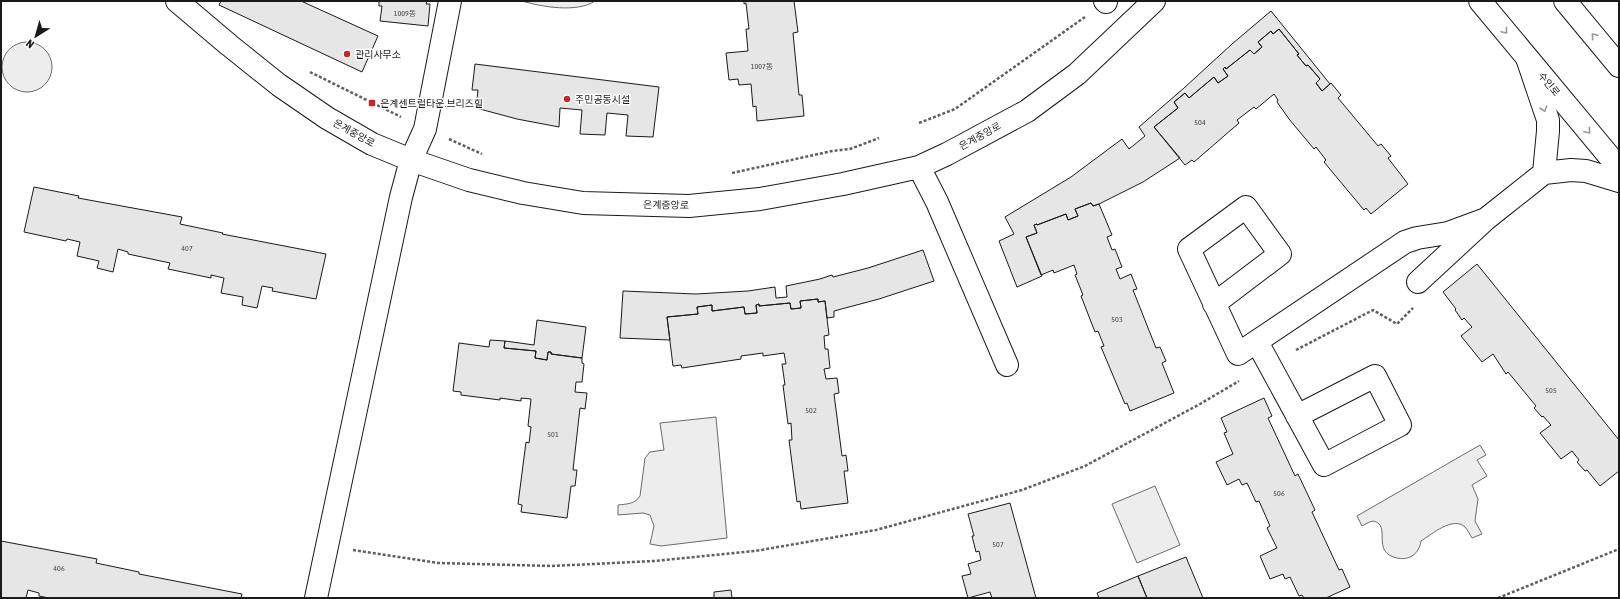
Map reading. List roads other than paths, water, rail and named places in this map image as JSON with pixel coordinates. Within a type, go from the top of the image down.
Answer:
[{"type":"street","name":"은계중앙로","points":[[177,1],[229,46],[262,72],[327,118],[372,144],[411,160],[469,180],[523,193],[583,202],[689,206],[760,199],[843,184],[919,167],[948,154],[1027,111],[1077,74],[1154,1]]},
{"type":"street","points":[[316,598],[399,204],[411,160],[425,129],[450,1]]},
{"type":"street","name":"수인로","points":[[1480,1],[1619,168]]},
{"type":"street","points":[[1565,1],[1619,66]]},
{"type":"street","points":[[1527,58],[1548,120],[1544,173]]},
{"type":"street","points":[[919,167],[939,208],[1007,365]]},
{"type":"street","points":[[1418,292],[1486,219],[1544,173],[1571,170],[1586,171],[1619,180]]},
{"type":"street","points":[[1214,304],[1238,354],[1405,242],[1417,238],[1448,233],[1486,219]]},
{"type":"street","points":[[1257,342],[1297,416],[1324,465],[1400,425],[1375,376],[1297,416]]},
{"type":"place","name":"관리사무소","points":[[347,54]]},
{"type":"place","name":"주민공동시설","points":[[567,99]]},
{"type":"place","name":"은계센트럴타운.브리즈힐","points":[[372,103]]}]
